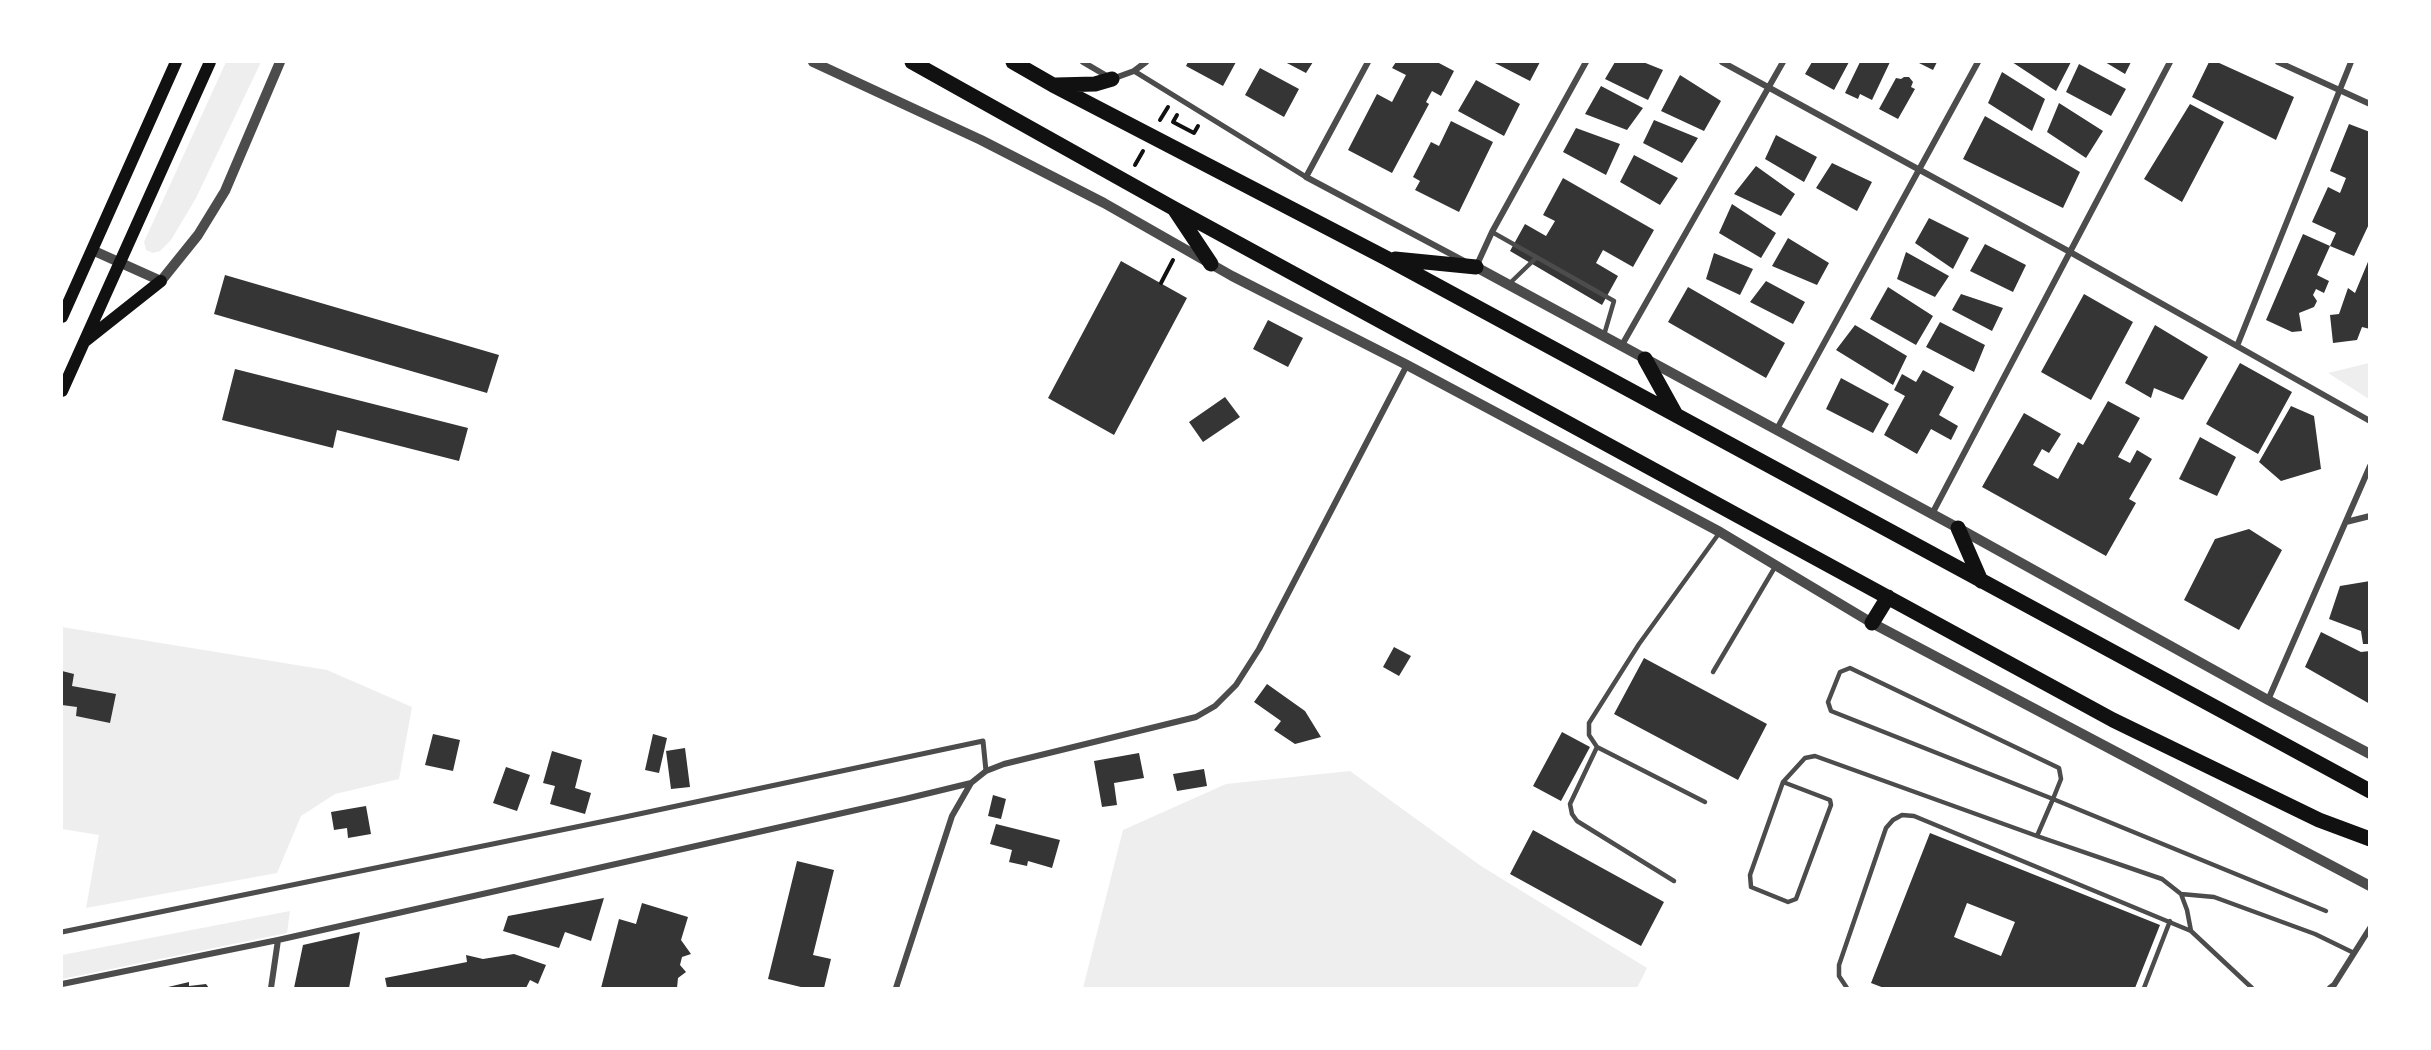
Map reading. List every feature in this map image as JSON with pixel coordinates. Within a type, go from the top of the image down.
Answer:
[{"type":"main road","points":[[62,317],[176,62]]},
{"type":"main road","points":[[62,391],[210,62]]},
{"type":"main road","points":[[912,62],[1173,208],[2114,720],[2319,820],[2370,839]]},
{"type":"main road","points":[[1013,62],[1386,258],[2370,792]]},
{"type":"main road","points":[[1053,85],[1095,84],[1112,79]]},
{"type":"main road","points":[[1173,208],[1211,264]]},
{"type":"main road","points":[[1386,258],[1476,267]]},
{"type":"main road","points":[[83,342],[161,281]]},
{"type":"main road","points":[[1645,359],[1676,415]]},
{"type":"main road","points":[[1958,528],[1981,580]]},
{"type":"main road","points":[[1872,623],[1888,597]]},
{"type":"street","points":[[92,250],[161,281],[198,235],[225,191],[280,62]]},
{"type":"street","points":[[813,62],[981,140],[1104,203],[1211,264],[1407,365],[1720,532],[1872,623],[2370,886]]},
{"type":"street","points":[[1083,62],[1112,79],[1134,71],[1146,62]]},
{"type":"street","points":[[1306,177],[1368,62]]},
{"type":"street","points":[[1476,267],[1492,232],[1586,62]]},
{"type":"street","points":[[1722,62],[2070,252],[2370,421]]},
{"type":"street","points":[[1622,345],[1783,62]]},
{"type":"street","points":[[1778,429],[1978,62]]},
{"type":"street","points":[[1932,514],[2170,62]]},
{"type":"street","points":[[2278,62],[2370,104]]},
{"type":"street","points":[[2237,346],[2351,62]]},
{"type":"street","points":[[1134,71],[1306,177],[1778,429],[2370,754]]},
{"type":"street","points":[[896,988],[952,816],[971,783],[986,771],[1004,764],[1175,724],[1196,717],[1215,706],[1236,685],[1259,649],[1407,365]]},
{"type":"street","points":[[2268,700],[2370,466]]},
{"type":"street","points":[[2346,522],[2370,516]]},
{"type":"street","points":[[62,932],[983,741],[986,771]]},
{"type":"street","points":[[62,984],[278,940],[971,783]]},
{"type":"street","points":[[2335,987],[2370,928]]},
{"type":"street","points":[[271,988],[278,940]]},
{"type":"lane","points":[[1492,232],[1614,302],[1604,335]]},
{"type":"lane","points":[[1509,285],[1536,258]]},
{"type":"lane","points":[[1705,802],[1597,747],[1589,735],[1589,723],[1639,644],[1720,532]]},
{"type":"lane","points":[[1713,672],[1776,565]]},
{"type":"lane","points":[[2037,836],[2053,799],[2061,779],[2059,768],[1850,668],[1839,672],[1828,702],[1831,711],[2053,799],[2326,911]]},
{"type":"lane","points":[[1597,747],[1570,804],[1572,814],[1577,821],[1674,880]]},
{"type":"lane","points":[[1783,782],[1830,800],[1831,805],[1796,899],[1788,902],[1751,887],[1749,881],[1783,782],[1805,758],[1815,756],[2162,879],[2181,894],[2191,931]]},
{"type":"lane","points":[[1846,988],[1839,976],[1839,965],[1886,828],[1902,815],[1914,816],[2191,931],[2252,988]]},
{"type":"lane","points":[[2181,894],[2214,897],[2315,934],[2354,953]]},
{"type":"lane","points":[[2144,988],[2170,921]]},
{"type":"path","points":[[1156,127],[1167,107]]},
{"type":"path","points":[[1173,122],[1194,133]]},
{"type":"path","points":[[1135,166],[1146,147]]},
{"type":"path","points":[[1161,284],[1176,254]]},
{"type":"shaded area","points":[[226,62],[261,62],[196,198],[171,240],[160,251],[153,253],[146,250],[144,242]]},
{"type":"shaded area","points":[[2369,363],[2369,399],[2328,373]]},
{"type":"shaded area","points":[[62,627],[327,670],[412,707],[399,779],[335,794],[301,816],[277,873],[86,908],[99,835],[62,829]]},
{"type":"shaded area","points":[[1350,771],[1481,866],[1647,968],[1637,988],[1083,988],[1123,830],[1226,784]]},
{"type":"shaded area","points":[[290,911],[287,933],[62,979],[62,955]]},
{"type":"building","points":[[1188,62],[1236,62],[1223,86],[1186,66]]},
{"type":"building","points":[[1285,62],[1313,62],[1306,73]]},
{"type":"building","points":[[1396,62],[1437,62],[1454,71],[1441,96],[1432,91],[1426,102],[1429,104],[1392,173],[1348,150],[1377,94],[1392,102],[1406,75],[1392,68]]},
{"type":"building","points":[[1493,62],[1540,62],[1530,81]]},
{"type":"building","points":[[1615,62],[1643,62],[1663,70],[1648,100],[1605,79]]},
{"type":"building","points":[[1812,62],[1849,62],[1834,90],[1805,74]]},
{"type":"building","points":[[1860,62],[1890,62],[1872,100],[1860,94],[1858,99],[1845,93]]},
{"type":"building","points":[[1917,62],[1937,62],[1933,70]]},
{"type":"building","points":[[2012,62],[2071,62],[2056,91]]},
{"type":"building","points":[[2105,62],[2131,62],[2125,74]]},
{"type":"building","points":[[2209,62],[2217,62],[2294,97],[2276,140],[2192,97]]},
{"type":"building","points":[[2079,64],[2126,89],[2111,116],[2066,92]]},
{"type":"building","points":[[1260,68],[1299,89],[1284,117],[1245,95]]},
{"type":"building","points":[[2002,72],[2045,99],[2032,131],[1988,103]]},
{"type":"building","points":[[1680,75],[1721,101],[1704,131],[1661,111]]},
{"type":"building","points":[[1909,77],[1913,82],[1911,87],[1915,89],[1898,119],[1879,109],[1896,78]]},
{"type":"building","points":[[1476,80],[1520,104],[1504,136],[1458,111]]},
{"type":"building","points":[[1601,86],[1643,108],[1627,130],[1585,114]]},
{"type":"building","points":[[2059,103],[2103,131],[2086,158],[2047,132]]},
{"type":"building","points":[[2190,104],[2224,122],[2182,202],[2144,179]]},
{"type":"building","points":[[1985,116],[2080,172],[2063,208],[1963,159]]},
{"type":"building","points":[[1654,120],[1698,138],[1682,163],[1643,143]]},
{"type":"building","points":[[1451,121],[1493,142],[1459,212],[1415,190],[1420,181],[1413,177],[1431,142],[1439,146]]},
{"type":"building","points":[[2349,124],[2370,132],[2370,222],[2354,256],[2330,246],[2336,233],[2312,222],[2328,187],[2340,193],[2346,178],[2330,171]]},
{"type":"building","points":[[1576,128],[1620,144],[1606,175],[1563,152]]},
{"type":"building","points":[[1776,135],[1817,157],[1804,182],[1765,159]]},
{"type":"building","points":[[1634,155],[1678,178],[1660,205],[1620,182]]},
{"type":"building","points":[[1832,163],[1872,182],[1857,211],[1816,188]]},
{"type":"building","points":[[1756,166],[1795,194],[1781,216],[1734,194]]},
{"type":"building","points":[[1563,178],[1654,230],[1633,267],[1603,250],[1596,263],[1618,276],[1602,305],[1510,251],[1525,224],[1546,236],[1555,221],[1543,215]]},
{"type":"building","points":[[1732,204],[1776,233],[1761,258],[1719,233]]},
{"type":"building","points":[[1929,218],[1969,238],[1953,269],[1915,243]]},
{"type":"building","points":[[2303,234],[2330,246],[2317,275],[2329,281],[2324,293],[2316,289],[2313,295],[2317,301],[2314,307],[2299,313],[2302,331],[2292,332],[2266,320]]},
{"type":"building","points":[[1788,238],[1829,263],[1817,285],[1772,266]]},
{"type":"building","points":[[1985,244],[2026,265],[2013,292],[1970,271]]},
{"type":"building","points":[[1906,252],[1949,276],[1935,297],[1897,279]]},
{"type":"building","points":[[1714,253],[1753,269],[1740,295],[1706,279]]},
{"type":"building","points":[[2370,257],[2370,329],[2362,327],[2357,340],[2333,343],[2330,315],[2339,314],[2348,288],[2355,293]]},
{"type":"building","points":[[1121,261],[1187,298],[1114,435],[1048,398]]},
{"type":"building","points":[[225,275],[499,355],[487,393],[214,314]]},
{"type":"building","points":[[1766,281],[1805,302],[1793,324],[1750,302]]},
{"type":"building","points":[[1688,287],[1785,343],[1766,378],[1668,322]]},
{"type":"building","points":[[1888,287],[1933,316],[1916,345],[1870,319]]},
{"type":"building","points":[[1961,294],[2003,308],[1992,331],[1952,310]]},
{"type":"building","points":[[2084,294],[2133,322],[2091,400],[2041,372]]},
{"type":"building","points":[[1268,320],[1303,338],[1288,367],[1253,349]]},
{"type":"building","points":[[1940,322],[1985,345],[1974,372],[1926,347]]},
{"type":"building","points":[[1855,325],[1907,356],[1893,385],[1836,350]]},
{"type":"building","points":[[2155,325],[2208,357],[2183,400],[2154,388],[2151,398],[2125,383]]},
{"type":"building","points":[[2240,363],[2292,392],[2258,454],[2206,424]]},
{"type":"building","points":[[235,369],[468,428],[459,461],[337,430],[333,448],[222,420]]},
{"type":"building","points":[[1923,370],[1954,387],[1939,415],[1958,426],[1951,440],[1931,429],[1917,454],[1884,435],[1905,396],[1894,390],[1902,374],[1916,382]]},
{"type":"building","points":[[1841,378],[1889,404],[1873,433],[1826,409]]},
{"type":"building","points":[[1225,397],[1240,417],[1203,442],[1189,422]]},
{"type":"building","points":[[2108,401],[2140,418],[2118,457],[2130,463],[2137,450],[2152,459],[2129,499],[2136,503],[2106,556],[1982,487],[2024,413],[2061,434],[2049,453],[2042,449],[2033,465],[2058,479],[2078,442],[2083,445]]},
{"type":"building","points":[[2291,406],[2314,416],[2321,469],[2281,481],[2259,462]]},
{"type":"building","points":[[2200,437],[2236,457],[2217,496],[2179,479]]},
{"type":"building","points":[[2249,529],[2282,550],[2239,630],[2184,600],[2215,539]]},
{"type":"building","points":[[2370,581],[2370,644],[2363,644],[2361,631],[2329,619],[2340,586]]},
{"type":"building","points":[[2321,632],[2361,652],[2370,651],[2370,704],[2305,667]]},
{"type":"building","points":[[1394,647],[1411,656],[1399,676],[1383,667]]},
{"type":"building","points":[[1644,658],[1767,724],[1738,780],[1614,714]]},
{"type":"building","points":[[62,671],[74,674],[72,686],[116,694],[110,723],[76,716],[77,707],[62,705]]},
{"type":"building","points":[[1267,684],[1305,711],[1321,737],[1295,744],[1274,730],[1281,721],[1254,702]]},
{"type":"building","points":[[1562,732],[1590,747],[1561,801],[1533,786]]},
{"type":"building","points":[[433,734],[460,740],[453,771],[425,765]]},
{"type":"building","points":[[653,734],[667,738],[659,773],[645,770]]},
{"type":"building","points":[[685,748],[690,787],[671,789],[666,751]]},
{"type":"building","points":[[552,751],[582,760],[575,788],[591,793],[585,814],[550,804],[555,786],[543,783]]},
{"type":"building","points":[[1139,753],[1144,778],[1114,783],[1117,805],[1102,807],[1094,761]]},
{"type":"building","points":[[506,767],[530,775],[517,811],[493,803]]},
{"type":"building","points":[[1204,769],[1207,786],[1177,791],[1173,774]]},
{"type":"building","points":[[993,795],[1006,799],[1001,819],[988,816]]},
{"type":"building","points":[[366,806],[371,834],[348,838],[347,828],[334,830],[331,812]]},
{"type":"building","points":[[996,824],[1060,840],[1052,868],[1028,861],[1027,866],[1009,862],[1012,850],[990,844]]},
{"type":"building","points":[[1533,830],[1664,902],[1641,946],[1510,874]]},
{"type":"building","points":[[1930,833],[2160,925],[2135,988],[1884,988],[1871,983]],"holes":[[[1967,903],[2015,922],[2001,956],[1954,937]]]},
{"type":"building","points":[[797,861],[834,870],[813,955],[831,959],[824,988],[805,988],[768,979]]},
{"type":"building","points":[[604,898],[591,941],[565,932],[559,948],[503,931],[508,916]]},
{"type":"building","points":[[642,903],[688,917],[681,940],[691,954],[682,957],[680,965],[686,972],[678,978],[677,988],[601,988],[619,919],[636,924]]},
{"type":"building","points":[[360,932],[349,988],[294,988],[303,945]]},
{"type":"building","points":[[514,954],[546,965],[538,984],[530,980],[526,988],[387,988],[385,978],[467,962],[466,955],[483,959]]},
{"type":"building","points":[[189,982],[189,986],[206,984],[209,988],[164,988]]}]
